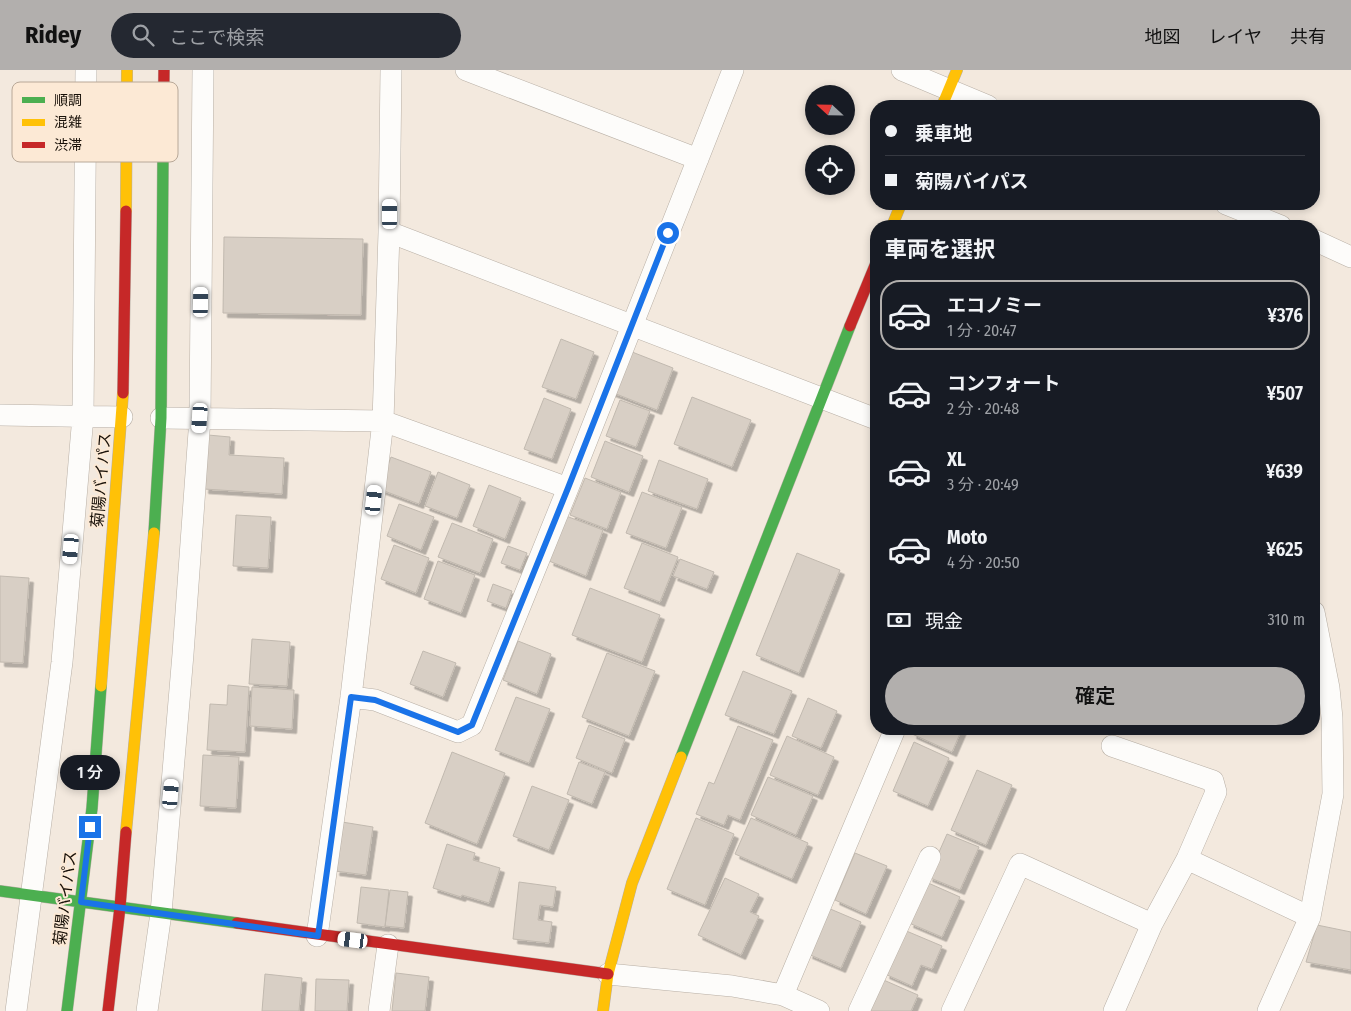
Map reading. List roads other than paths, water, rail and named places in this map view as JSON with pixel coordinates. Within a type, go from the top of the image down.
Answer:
[{"type":"main road","points":[[945,98],[957,70]]},
{"type":"main road","name":"菊陽バイパス","points":[[67,1011],[92,808],[122,417],[127,162]]},
{"type":"main road","points":[[108,1011],[120,907],[151,575],[161,418],[163,162]]},
{"type":"main road","points":[[603,1011],[608,974],[632,882],[821,397],[870,278]]},
{"type":"main road","points":[[0,891],[318,936],[608,974]]},
{"type":"street","points":[[147,1011],[161,913],[200,418],[203,70]]},
{"type":"street","points":[[318,936],[351,697],[383,422],[389,232],[391,70]]},
{"type":"street","points":[[466,70],[698,160]]},
{"type":"street","points":[[351,697],[375,700],[458,732],[472,725],[733,70]]},
{"type":"street","points":[[902,70],[945,98]]},
{"type":"street","points":[[16,1011],[62,662],[83,416],[85,162]]},
{"type":"street","points":[[1239,210],[1261,220]]},
{"type":"street","points":[[389,232],[870,417]]},
{"type":"street","points":[[1320,243],[1351,257]]},
{"type":"street","points":[[0,415],[122,417]]},
{"type":"street","points":[[161,418],[383,422],[568,488]]},
{"type":"street","points":[[1268,1011],[1310,917],[1333,794],[1332,718],[1320,644]]},
{"type":"street","points":[[783,995],[892,735]]},
{"type":"street","points":[[1112,746],[1213,781],[1216,792],[1187,859],[1152,924],[1114,1011]]},
{"type":"street","points":[[860,1011],[930,857]]},
{"type":"street","points":[[1187,859],[1310,917]]},
{"type":"street","points":[[952,1011],[1020,864],[1152,924]]},
{"type":"street","points":[[378,1011],[388,945]]},
{"type":"street","points":[[608,974],[732,986],[783,995],[819,1011]]}]
